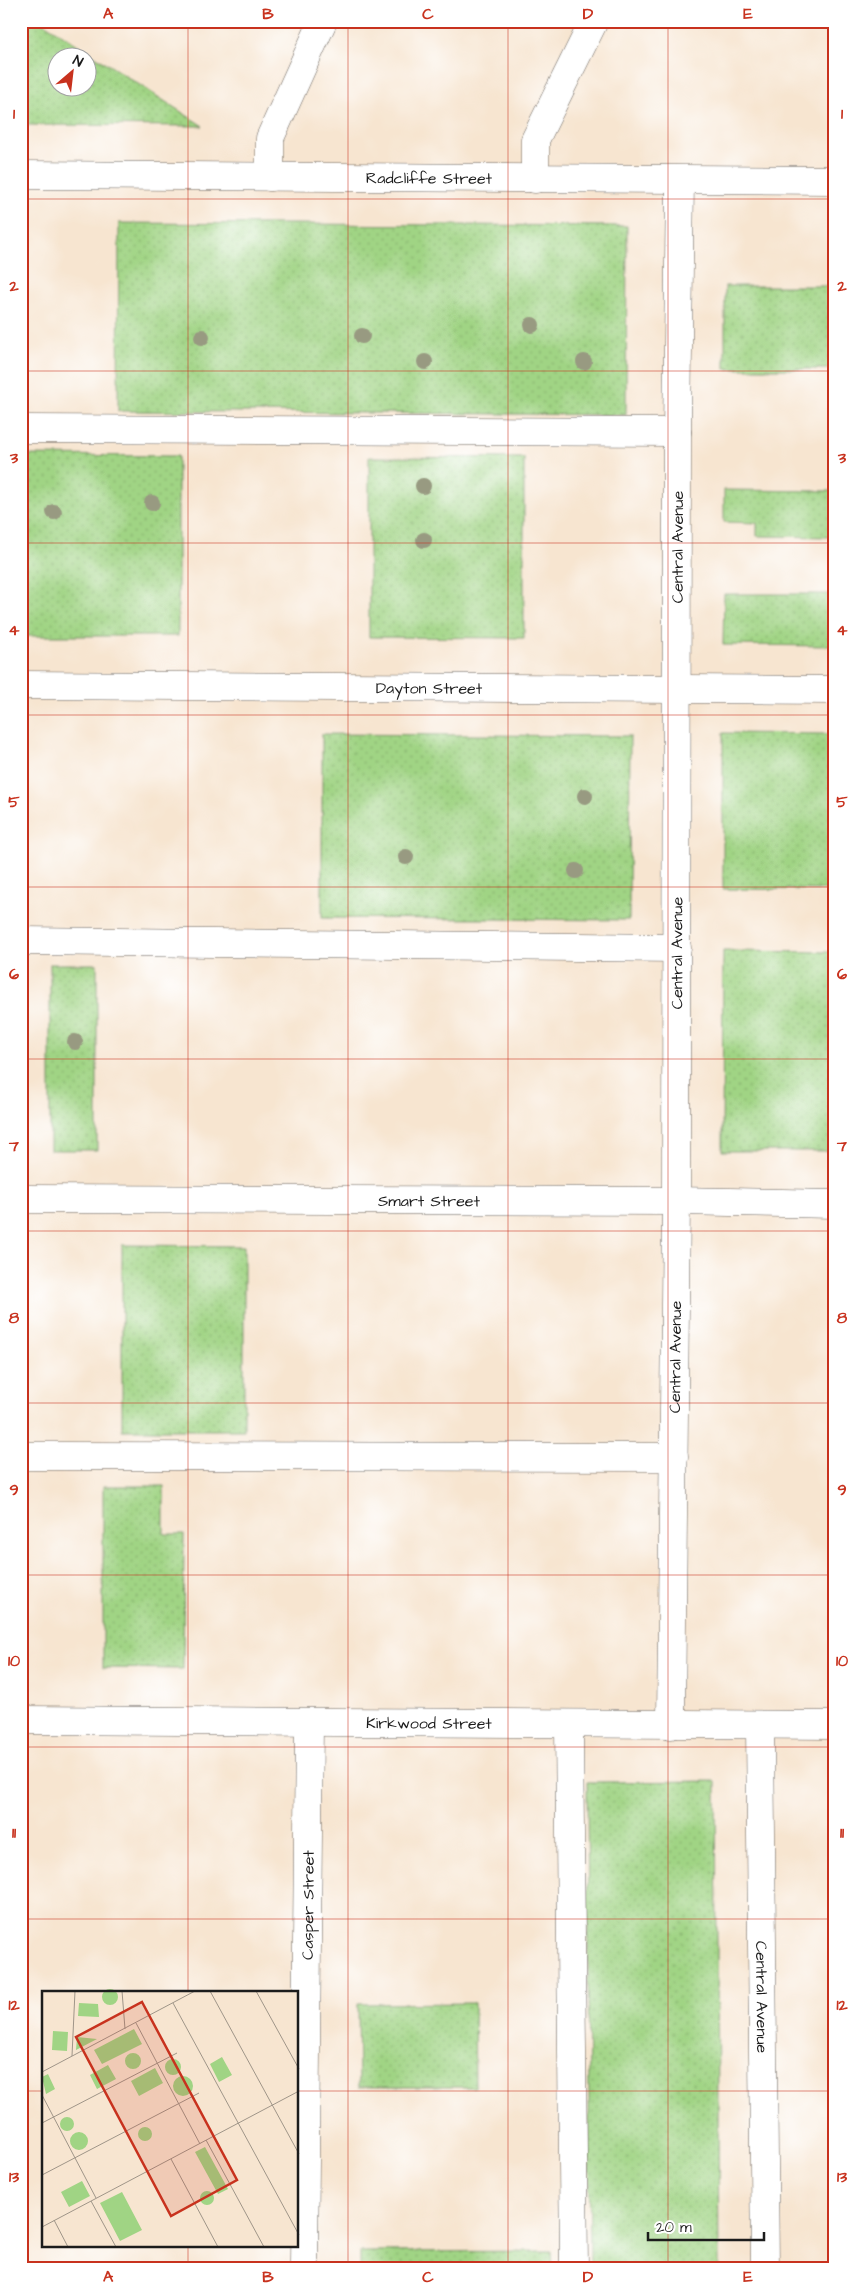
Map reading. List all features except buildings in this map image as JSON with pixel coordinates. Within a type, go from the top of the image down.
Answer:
[{"type":"street","points":[[270,177],[270,138],[323,21]]},
{"type":"street","points":[[535,179],[535,140],[594,21]]},
{"type":"street","name":"Radcliffe Street","points":[[21,175],[835,180]]},
{"type":"street","name":"Central Avenue","points":[[671,1725],[676,1201],[677,432],[680,180]]},
{"type":"street","points":[[21,429],[677,432]]},
{"type":"street","name":"Dayton Street","points":[[21,685],[835,690]]},
{"type":"street","points":[[21,941],[677,948]]},
{"type":"street","name":"Smart Street","points":[[21,1199],[676,1201],[835,1204]]},
{"type":"street","points":[[21,1456],[674,1457]]},
{"type":"street","name":"Kirkwood Street","points":[[21,1720],[835,1725]]},
{"type":"street","name":"Casper Street","points":[[304,2269],[309,1723]]},
{"type":"street","points":[[569,1724],[574,2269]]},
{"type":"street","name":"Central Avenue","points":[[760,1725],[765,2269]]},
{"type":"green space","points":[[21,21],[41,21],[83,48],[48,48],[48,98],[98,98],[98,58],[203,126],[21,125]]},
{"type":"green space","points":[[119,223],[627,226],[626,415],[118,411]]},
{"type":"green space","points":[[725,286],[835,286],[835,369],[725,369]]},
{"type":"green space","points":[[21,455],[178,456],[178,636],[21,636]]},
{"type":"green space","points":[[369,457],[524,458],[524,638],[369,637]]},
{"type":"green space","points":[[724,490],[835,491],[835,537],[757,536],[757,523],[724,522]]},
{"type":"green space","points":[[724,594],[835,594],[835,646],[723,645]]},
{"type":"green space","points":[[723,733],[835,734],[835,890],[723,889]]},
{"type":"green space","points":[[322,734],[630,736],[629,920],[322,918]]},
{"type":"green space","points":[[723,951],[835,952],[835,1151],[722,1151]]},
{"type":"green space","points":[[50,964],[97,964],[97,1150],[50,1150]]},
{"type":"green space","points":[[122,1245],[244,1246],[244,1430],[122,1430]]},
{"type":"green space","points":[[103,1486],[164,1486],[164,1534],[184,1534],[183,1669],[103,1668]]},
{"type":"green space","points":[[716,1781],[719,2269],[590,2269],[587,1782]]},
{"type":"green space","points":[[474,2003],[475,2087],[359,2087],[358,2004]]},
{"type":"green space","points":[[551,2251],[552,2269],[360,2269],[360,2252]]}]
